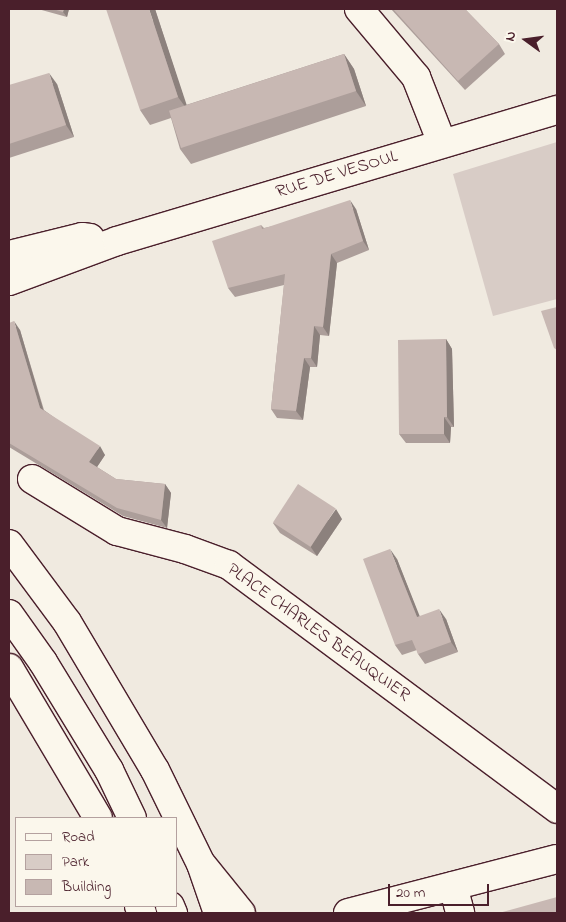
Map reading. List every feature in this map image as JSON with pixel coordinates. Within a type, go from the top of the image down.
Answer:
[{"type":"main road","points":[[359,9],[416,77],[442,144]]},
{"type":"main road","name":"RUE DE VESOUL","points":[[9,281],[117,242],[557,110]]},
{"type":"main road","name":"RUE DE VESOUL","points":[[9,255],[82,237],[117,242]]},
{"type":"main road","name":"PLACE CHARLES BEAUQUIER","points":[[32,479],[116,530],[229,565],[557,809]]},
{"type":"main road","points":[[9,544],[72,630],[156,770],[201,864],[218,913]]},
{"type":"main road","points":[[9,614],[43,662],[109,770],[132,817]]},
{"type":"main road","points":[[9,668],[97,817]]},
{"type":"main road","points":[[348,913],[557,859]]},
{"type":"main road","points":[[201,864],[241,913]]},
{"type":"main road","points":[[453,886],[460,913]]},
{"type":"green space","points":[[557,142],[557,299],[493,316],[453,174]]},
{"type":"building","points":[[53,9],[64,9],[63,12]]},
{"type":"building","points":[[106,9],[149,9],[178,97],[140,110]]},
{"type":"building","points":[[393,9],[465,9],[499,44],[458,81]]},
{"type":"building","points":[[344,54],[356,91],[181,148],[169,111]]},
{"type":"building","points":[[49,73],[66,125],[9,144],[9,85]]},
{"type":"building","points":[[350,200],[363,241],[331,254],[323,327],[314,326],[311,358],[304,358],[296,411],[271,409],[285,274],[228,288],[212,241],[261,225],[262,229]]},
{"type":"building","points":[[557,307],[557,350],[554,348],[541,311]]},
{"type":"building","points":[[14,321],[40,408],[100,446],[89,462],[116,479],[165,484],[161,520],[117,508],[9,443],[9,323]]},
{"type":"building","points":[[446,339],[447,417],[444,417],[444,434],[399,434],[398,340]]},
{"type":"building","points":[[298,484],[336,509],[311,547],[273,523]]},
{"type":"building","points":[[390,549],[417,617],[439,609],[451,642],[418,654],[412,640],[395,645],[363,559]]},
{"type":"building","points":[[557,897],[557,913],[499,913]]}]
